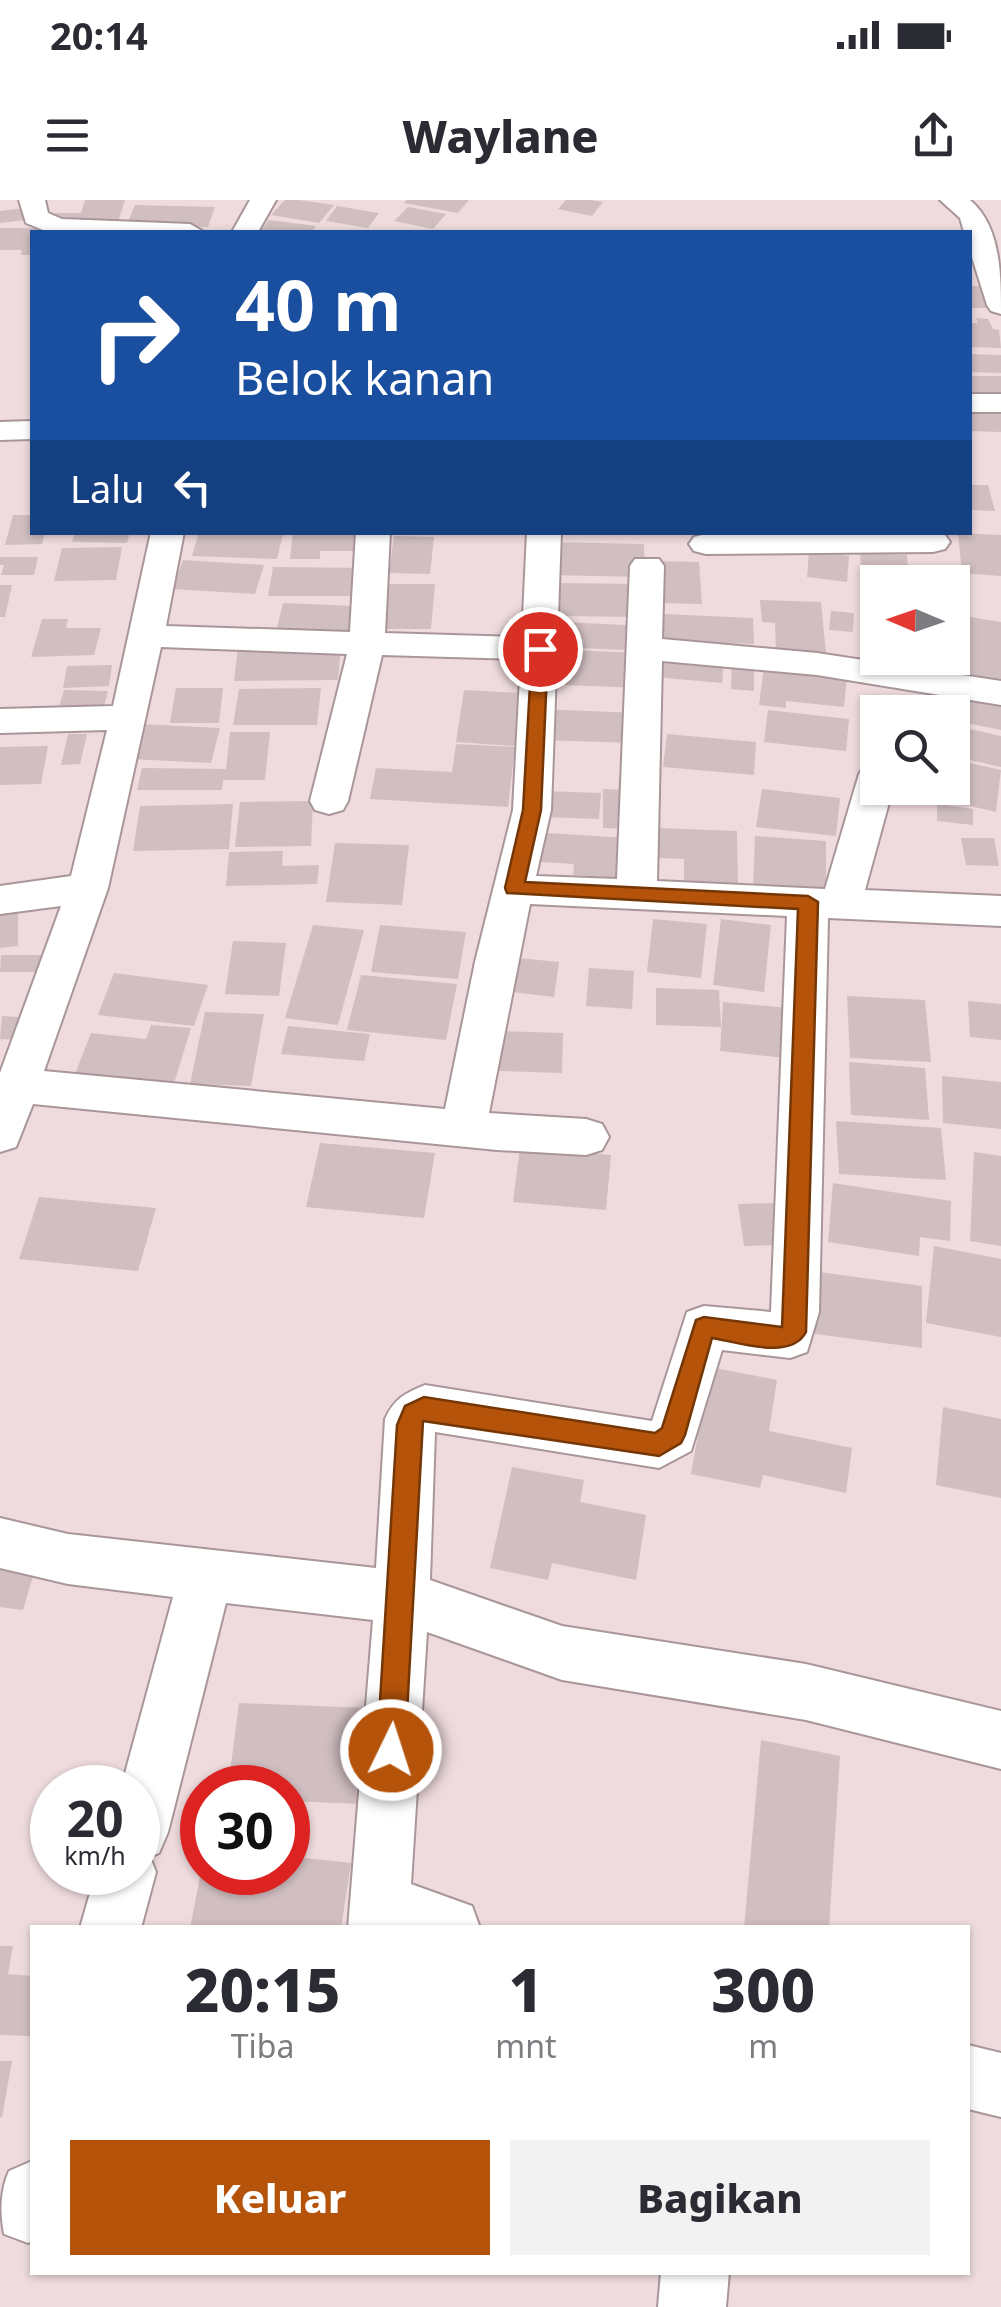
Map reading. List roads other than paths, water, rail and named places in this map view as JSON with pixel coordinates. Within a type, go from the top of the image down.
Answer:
[{"type":"street","points":[[246,230],[263,200]]},
{"type":"street","points":[[953,200],[972,215],[1001,304]]},
{"type":"street","points":[[21,201],[35,217],[58,228],[124,230]]},
{"type":"street","points":[[972,403],[1001,403]]},
{"type":"street","points":[[0,431],[30,430]]},
{"type":"street","points":[[0,1134],[88,888],[130,718],[167,535]]},
{"type":"street","points":[[329,801],[367,643],[372,535]]},
{"type":"street","points":[[464,1129],[532,810],[544,535]]},
{"type":"street","points":[[706,544],[855,537],[933,542]]},
{"type":"street","points":[[637,894],[647,566]]},
{"type":"street","points":[[145,636],[540,649]]},
{"type":"street","points":[[645,648],[860,663]]},
{"type":"street","points":[[939,675],[1001,693]]},
{"type":"street","points":[[0,721],[130,718]]},
{"type":"street","points":[[432,1925],[379,1916],[402,1596],[409,1425],[417,1410],[441,1410],[659,1445],[673,1435],[704,1327],[783,1338],[794,1332],[825,903],[865,805]]},
{"type":"street","points":[[0,900],[88,888]]},
{"type":"street","points":[[514,888],[1001,911]]},
{"type":"street","points":[[20,1086],[586,1137]]},
{"type":"street","points":[[0,1543],[68,1559],[402,1596],[562,1653],[806,1692],[1001,1740]]},
{"type":"street","points":[[156,1765],[206,1574]]},
{"type":"street","points":[[111,1925],[119,1895]]},
{"type":"street","points":[[970,2076],[1001,2084]]},
{"type":"street","points":[[692,2307],[695,2275]]}]
